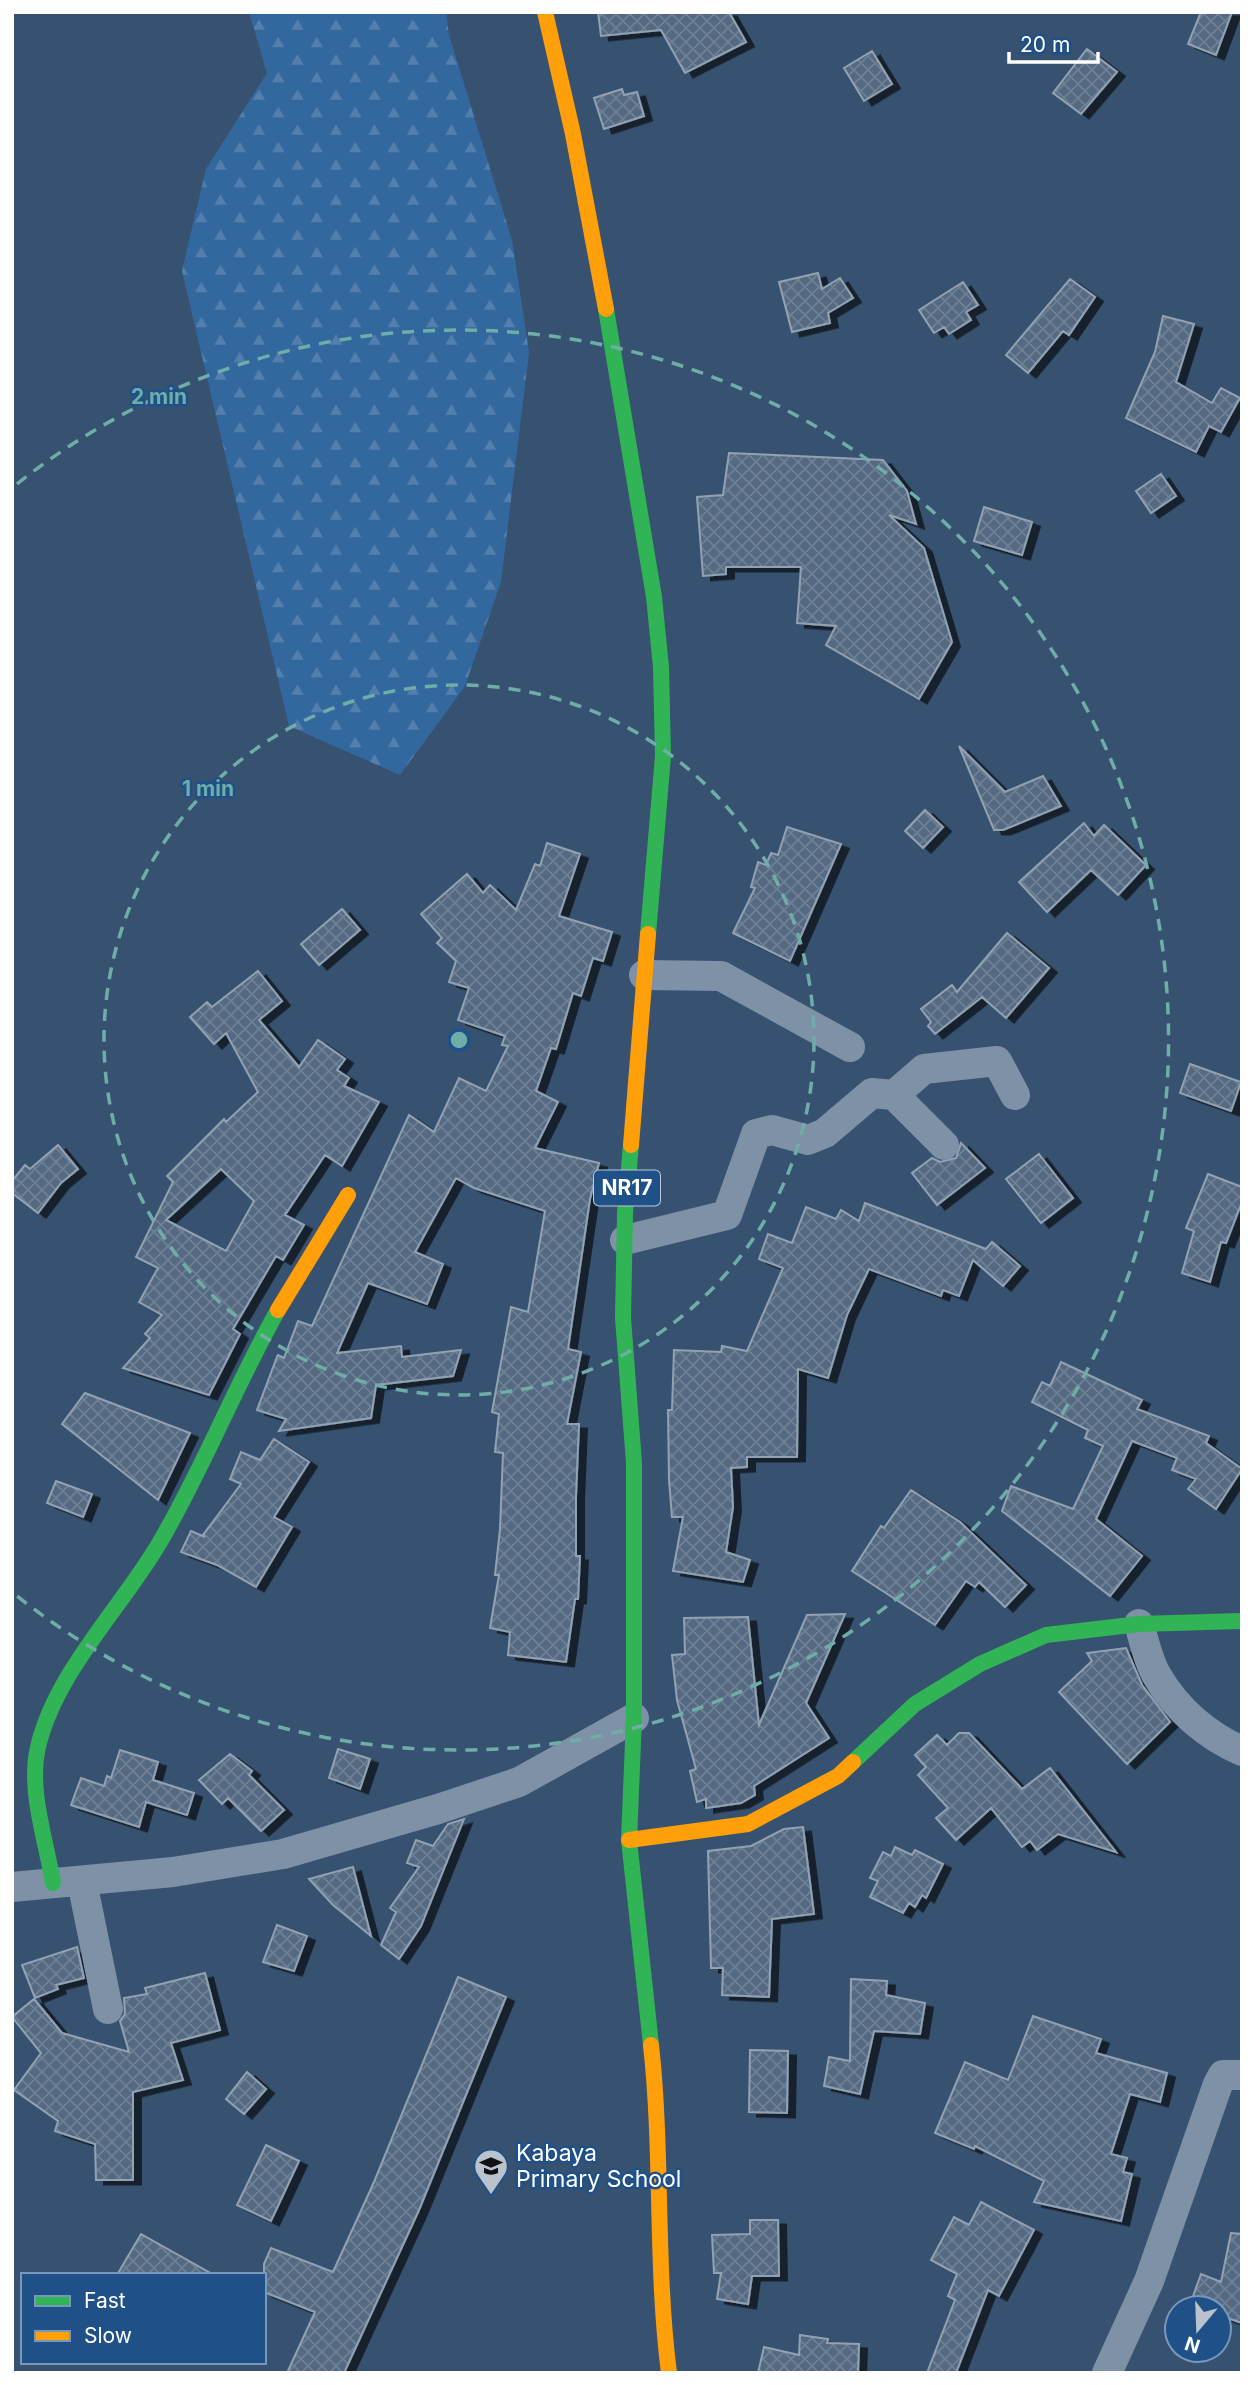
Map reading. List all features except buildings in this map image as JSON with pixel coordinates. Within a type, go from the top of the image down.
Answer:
[{"type":"main road","name":"NR17","points":[[545,12],[573,134],[617,365],[661,667],[663,756],[625,1240],[623,1318],[634,1462],[634,1718],[629,1840],[657,2102],[664,2334],[669,2373]]},
{"type":"main road","points":[[67,1883],[34,1782],[38,1746],[51,1706],[149,1561],[194,1477],[237,1387],[300,1271],[348,1195]]},
{"type":"main road","points":[[629,1840],[748,1824],[838,1776],[915,1704],[980,1664],[1046,1635],[1139,1624],[1242,1621]]},
{"type":"street","points":[[644,975],[721,976],[850,1047]]},
{"type":"street","points":[[894,1095],[924,1069],[997,1061],[1015,1096]]},
{"type":"street","points":[[625,1240],[727,1215],[756,1134],[772,1130],[808,1140],[825,1133],[872,1094],[894,1095],[944,1145]]},
{"type":"street","points":[[1139,1624],[1156,1674],[1178,1705],[1216,1740],[1242,1751]]},
{"type":"street","points":[[12,1887],[173,1872],[283,1854],[438,1809],[519,1782],[634,1718]]},
{"type":"street","points":[[67,1883],[108,2009]]},
{"type":"street","points":[[1117,2372],[1218,2084],[1223,2075],[1242,2075]]},
{"type":"green space","points":[[249,12],[446,12],[449,35],[512,240],[529,352],[501,582],[465,686],[400,775],[289,726],[182,271],[206,169],[267,73]]},
{"type":"traffic: fast","points":[[606,309],[654,597],[661,667],[663,756],[648,934]]},
{"type":"traffic: fast","points":[[631,1145],[625,1213],[623,1318],[634,1463],[634,1718],[629,1840],[651,2045]]},
{"type":"traffic: fast","points":[[53,1883],[35,1781],[38,1747],[47,1720],[74,1667],[160,1542],[278,1310]]},
{"type":"traffic: fast","points":[[853,1762],[915,1704],[980,1664],[1046,1635],[1139,1624],[1242,1621]]},
{"type":"traffic: slow","points":[[545,12],[573,134],[606,309]]},
{"type":"traffic: slow","points":[[631,1145],[648,934]]},
{"type":"traffic: slow","points":[[278,1310],[348,1195]]},
{"type":"traffic: slow","points":[[629,1840],[748,1824],[838,1776],[853,1762]]},
{"type":"traffic: slow","points":[[651,2045],[657,2127],[662,2291],[669,2373]]},
{"type":"place","name":"Kabaya Primary School","points":[[491,2196]]}]
